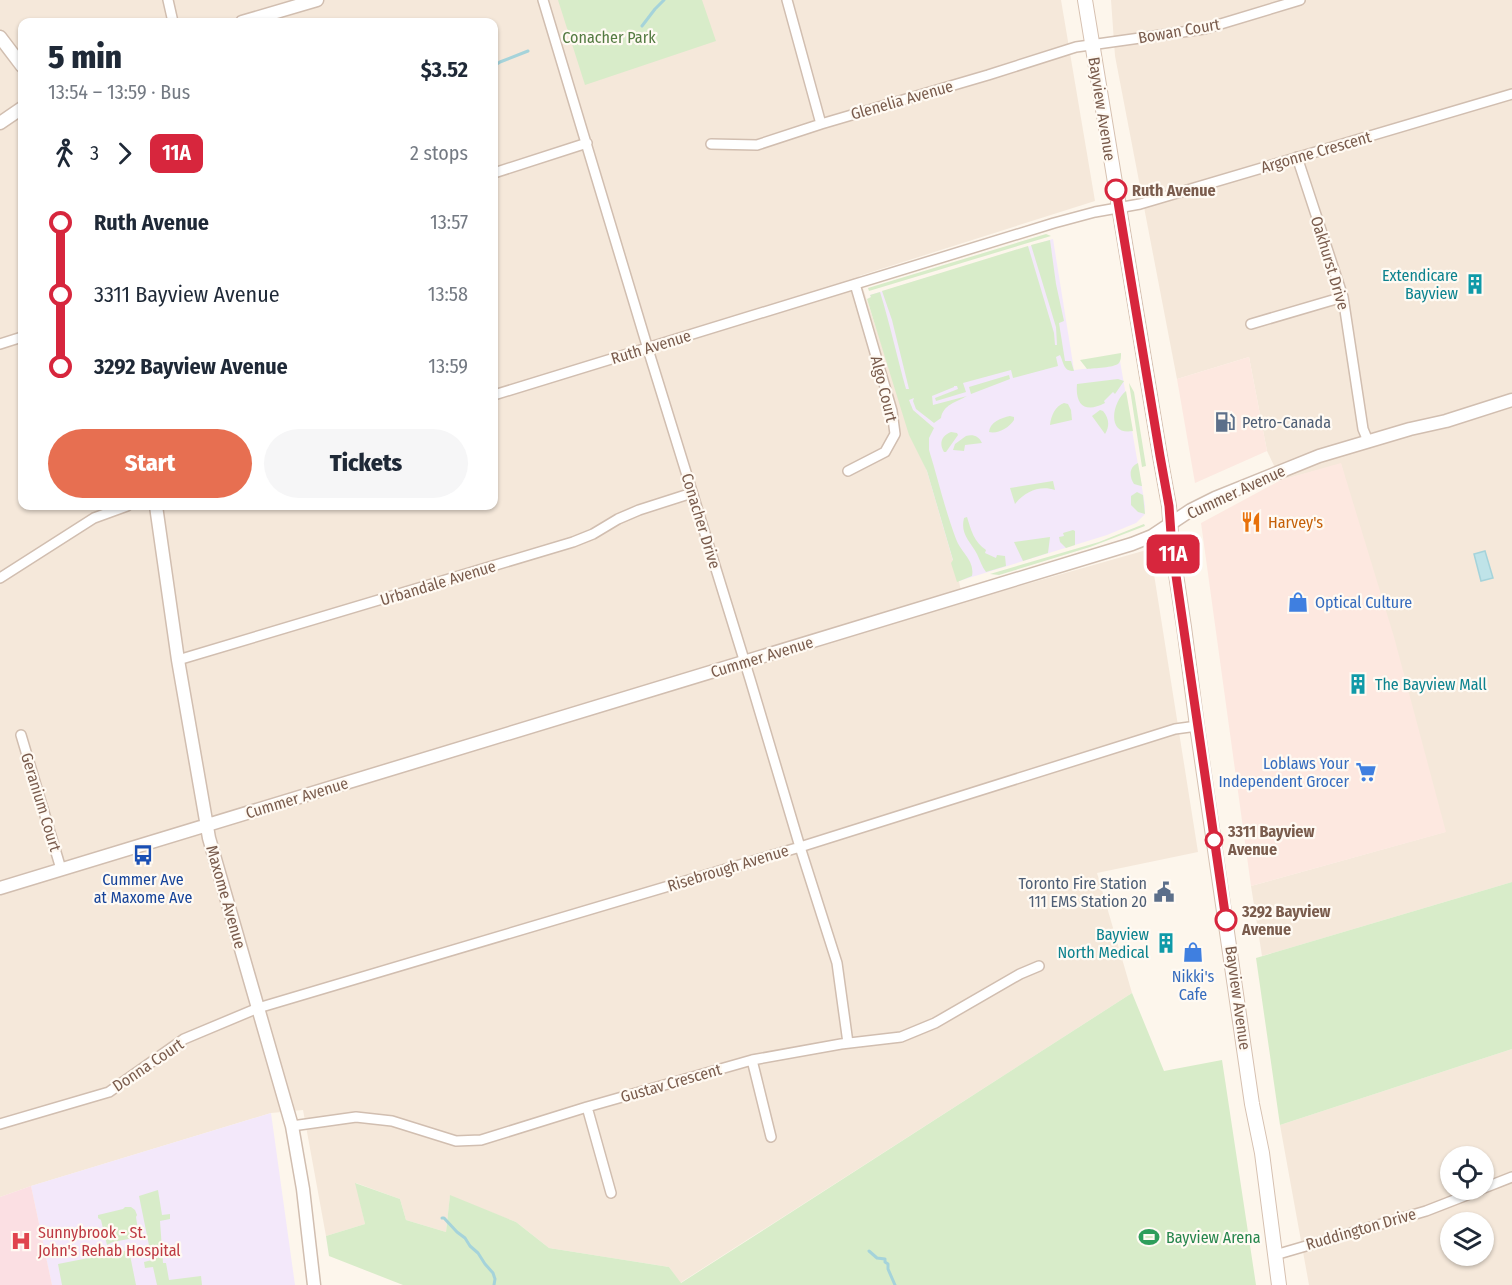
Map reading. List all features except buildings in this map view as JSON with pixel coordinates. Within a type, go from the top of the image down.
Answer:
[{"type":"main road","name":"Bayview Avenue","points":[[1085,0],[1171,524],[1172,548],[1197,726],[1252,1104],[1262,1153],[1279,1285]]},
{"type":"street","points":[[168,0],[172,18]]},
{"type":"street","points":[[256,18],[317,0]]},
{"type":"street","name":"Conacher Drive","points":[[543,0],[837,963],[848,1043]]},
{"type":"street","points":[[787,0],[821,124]]},
{"type":"street","name":"Bowan Court","points":[[1092,45],[1204,29],[1300,0]]},
{"type":"street","points":[[0,37],[18,61]]},
{"type":"street","name":"Glenelia Avenue","points":[[711,144],[757,145],[1076,47],[1092,45]]},
{"type":"street","name":"Argonne Crescent","points":[[1119,209],[1512,94]]},
{"type":"street","points":[[0,123],[18,111]]},
{"type":"street","points":[[498,172],[587,143]]},
{"type":"street","name":"Oakhurst Drive","points":[[1297,157],[1343,297],[1363,429],[1368,441]]},
{"type":"street","name":"Ruth Avenue","points":[[498,394],[1054,223],[1095,212],[1119,209]]},
{"type":"street","name":"Algo Court","points":[[848,471],[885,452],[895,434],[892,411],[855,284]]},
{"type":"street","points":[[1251,324],[1343,297]]},
{"type":"street","points":[[0,344],[18,338]]},
{"type":"street","name":"Cummer Avenue","points":[[0,888],[1132,544],[1152,536],[1191,510],[1231,491],[1319,456],[1512,400]]},
{"type":"street","name":"Urbandale Avenue","points":[[178,660],[573,542],[639,510],[692,493]]},
{"type":"street","points":[[0,578],[94,518],[116,510]]},
{"type":"street","name":"Maxome Avenue","points":[[157,510],[178,660],[209,838],[292,1126],[303,1189],[314,1285]]},
{"type":"street","name":"Risebrough Avenue","points":[[258,1008],[800,847],[1175,729],[1197,726]]},
{"type":"street","name":"Geranium Court","points":[[21,735],[61,869]]},
{"type":"street","name":"Gustav Crescent","points":[[292,1126],[356,1117],[392,1121],[456,1141],[481,1140],[752,1060],[848,1043],[901,1037],[935,1023],[1020,974],[1039,966]]},
{"type":"street","name":"Donna Court","points":[[0,1124],[109,1092],[184,1039],[258,1008]]},
{"type":"street","points":[[752,1060],[771,1137]]},
{"type":"street","points":[[587,1107],[611,1193]]},
{"type":"street","name":"Ruddington Drive","points":[[1494,1184],[1512,1177]]},
{"type":"street","name":"Ruddington Drive","points":[[1275,1255],[1426,1211],[1454,1200]]},
{"type":"shaded area","points":[[0,0],[1061,0],[1095,201],[859,276],[910,431],[927,471],[963,602],[1150,549],[1198,852],[1097,873],[1132,993],[680,1283],[669,1267],[549,1248],[516,1222],[450,1196],[446,1232],[406,1220],[400,1199],[356,1183],[365,1224],[326,1236],[303,1110],[271,1113],[0,1197]]},
{"type":"shaded area","points":[[1111,0],[1512,0],[1512,882],[1262,956],[1251,886],[1445,832],[1341,464],[1281,480],[1267,451],[1249,357],[1177,379],[1115,56]]},
{"type":"shaded area","points":[[1053,239],[1074,370],[1112,366],[1120,361],[1145,514],[1136,523],[1107,535],[959,581],[927,471],[870,295]]},
{"type":"shaded area","points":[[1249,357],[1267,451],[1195,483],[1177,379]]},
{"type":"shaded area","points":[[1341,463],[1394,637],[1446,832],[1251,886],[1201,523],[1281,480]]},
{"type":"shaded area","points":[[1512,1049],[1512,1285],[1309,1285],[1280,1125]]},
{"type":"shaded area","points":[[271,1113],[295,1285],[52,1285],[31,1186]]},
{"type":"shaded area","name":"Sunnybrook - St. John's Rehab Hospital","points":[[31,1186],[52,1285],[0,1285],[0,1197]]},
{"type":"green space","name":"Conacher Park","points":[[558,0],[702,0],[716,41],[585,85]]},
{"type":"green space","points":[[1046,234],[1051,236],[869,291],[868,288]]},
{"type":"green space","points":[[1050,240],[1064,321],[1059,323],[1065,361],[1071,361],[1074,371],[1066,368],[1060,355],[1056,357],[1058,366],[1013,378],[1011,370],[963,383],[966,392],[936,401],[935,398],[958,389],[954,386],[932,396],[933,405],[967,396],[947,407],[941,418],[934,423],[916,409],[914,398],[909,400],[913,410],[934,428],[929,438],[929,450],[956,539],[970,561],[972,576],[957,582],[951,563],[953,560],[927,471],[909,435],[867,299],[871,297],[870,295],[880,292],[906,389],[909,389],[892,320],[882,291],[1028,246],[1054,333],[1055,345],[1057,345],[1056,327],[1031,245]]},
{"type":"green space","points":[[1121,353],[1119,363],[1109,367],[1087,369],[1080,360]]},
{"type":"green space","points":[[1009,375],[1010,379],[971,394],[969,387]]},
{"type":"green space","points":[[1118,379],[1124,381],[1115,394],[1113,392],[1104,401],[1105,403],[1087,407],[1080,402],[1077,384]]},
{"type":"green space","points":[[1129,383],[1134,392],[1146,466],[1142,467]]},
{"type":"green space","points":[[1126,391],[1133,431],[1124,431],[1115,423],[1117,403]]},
{"type":"green space","points":[[1064,403],[1068,404],[1071,410],[1072,420],[1050,425],[1054,412]]},
{"type":"green space","points":[[1100,410],[1108,419],[1105,434],[1092,416]]},
{"type":"green space","points":[[1010,416],[1014,417],[1014,420],[1006,428],[989,432],[994,423]]},
{"type":"green space","points":[[951,432],[958,435],[944,452],[942,440]]},
{"type":"green space","points":[[966,436],[976,436],[982,443],[965,445],[964,451],[953,450],[955,444]]},
{"type":"green space","points":[[1138,463],[1142,486],[1134,484],[1131,478],[1131,469]]},
{"type":"green space","points":[[1053,481],[1055,490],[1038,489],[1023,496],[1015,504],[1010,488]]},
{"type":"green space","points":[[1137,492],[1143,495],[1145,514],[1138,512],[1131,505],[1131,496]]},
{"type":"green space","points":[[967,517],[973,535],[986,550],[985,553],[996,558],[997,555],[1005,556],[1006,566],[986,572],[963,529],[964,518]]},
{"type":"green space","points":[[1144,524],[1145,526],[1090,547],[999,575],[990,574],[1099,542]]},
{"type":"green space","points":[[1075,531],[1075,545],[1066,548],[1060,542],[1059,537]]},
{"type":"green space","points":[[1050,537],[1048,553],[1023,561],[1014,542]]},
{"type":"green space","points":[[1512,882],[1512,1049],[1280,1125],[1256,958]]},
{"type":"green space","points":[[1132,993],[1164,1071],[1222,1060],[1256,1285],[403,1285],[329,1256],[326,1236],[365,1224],[355,1183],[400,1199],[406,1220],[446,1232],[450,1195],[516,1222],[549,1248],[669,1267],[681,1283]]},
{"type":"green space","points":[[158,1190],[162,1215],[170,1214],[170,1219],[160,1221],[163,1263],[166,1263],[169,1280],[201,1276],[202,1285],[157,1285],[153,1267],[145,1268],[144,1262],[152,1260],[139,1196]]},
{"type":"green space","points":[[125,1207],[135,1210],[139,1237],[107,1245],[98,1215]]},
{"type":"green space","points":[[129,1250],[136,1285],[62,1285],[58,1264]]},
{"type":"water","points":[[1485,551],[1493,578],[1481,581],[1474,554]]},
{"type":"waterway","points":[[642,26],[664,0]]},
{"type":"waterway","points":[[498,63],[528,51]]},
{"type":"waterway","points":[[442,1218],[478,1253],[493,1273],[494,1285]]},
{"type":"waterway","points":[[869,1251],[877,1258],[885,1259],[895,1285]]},
{"type":"bus line","name":"11A","points":[[1116,190],[1169,506],[1172,548],[1226,920]]},
{"type":"place","name":"Ruth Avenue","points":[[1116,190]]},
{"type":"place","name":"Extendicare Bayview","points":[[1475,284]]},
{"type":"place","name":"Petro-Canada","points":[[1225,422]]},
{"type":"place","name":"Harvey's","points":[[1251,522]]},
{"type":"place","name":"Optical Culture","points":[[1298,602]]},
{"type":"place","name":"The Bayview Mall","points":[[1358,684]]},
{"type":"place","name":"Loblaws Your Independent Grocer","points":[[1366,772]]},
{"type":"place","name":"3311 Bayview Avenue","points":[[1214,840]]},
{"type":"place","name":"Cummer Ave at Maxome Ave","points":[[143,855]]},
{"type":"place","name":"Toronto Fire Station 111 EMS Station 20","points":[[1164,892]]},
{"type":"place","name":"3292 Bayview Avenue","points":[[1226,920]]},
{"type":"place","name":"Bayview North Medical","points":[[1166,943]]},
{"type":"place","name":"Nikki's Cafe","points":[[1193,952]]},
{"type":"place","name":"Bayview Arena","points":[[1149,1237]]},
{"type":"place","name":"Sunnybrook - St. John's Rehab Hospital","points":[[21,1241]]}]
